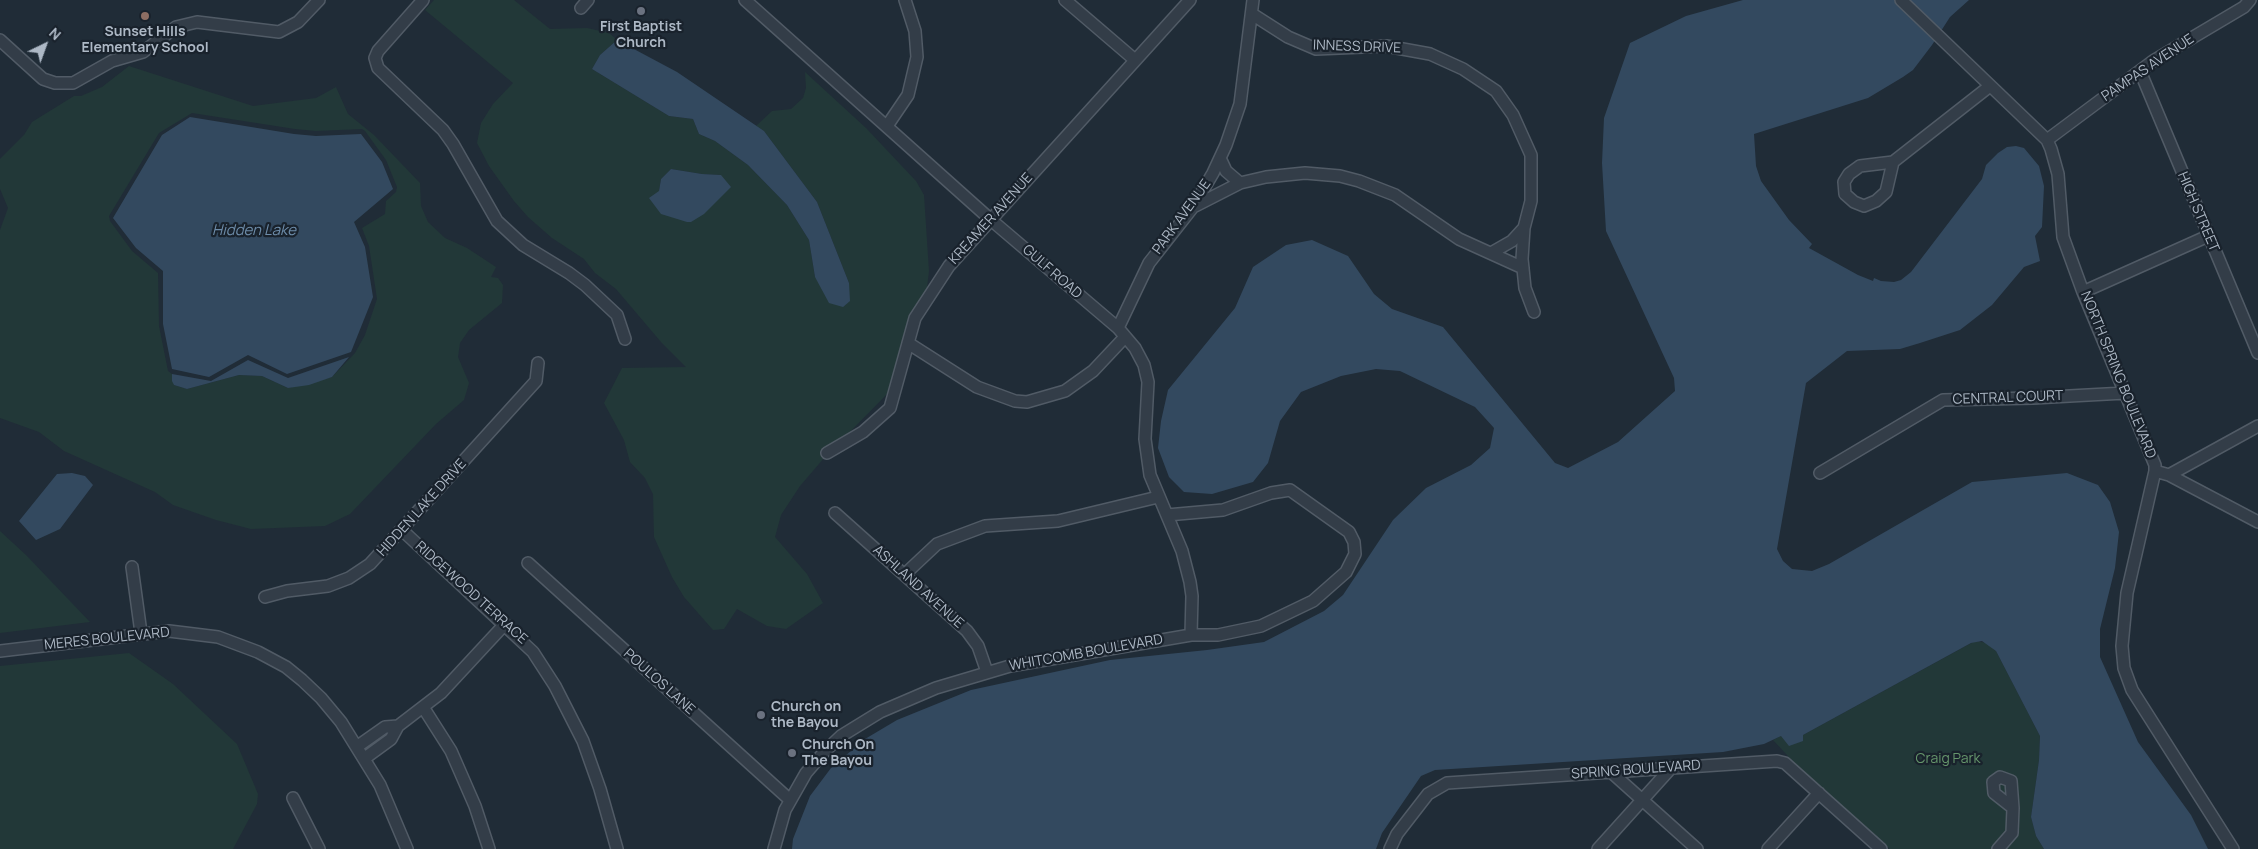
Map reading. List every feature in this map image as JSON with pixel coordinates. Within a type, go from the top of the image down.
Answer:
[{"type":"street","points":[[0,40],[43,79],[56,83],[73,83],[112,61],[143,52],[176,27],[197,22],[279,32],[298,22],[319,0]]},
{"type":"street","points":[[423,0],[378,52],[376,63],[382,74],[430,116],[443,130],[457,150],[486,206],[496,221],[524,245],[585,285],[617,316],[625,339]]},
{"type":"street","name":"GULF ROAD","points":[[745,0],[990,219],[1122,333],[1138,354],[1146,371],[1148,394],[1146,449],[1150,475],[1158,498],[1182,551],[1190,582],[1192,596],[1191,635]]},
{"type":"street","points":[[887,126],[908,95],[918,57],[915,31],[905,0]]},
{"type":"street","points":[[1065,0],[1135,60]]},
{"type":"street","name":"KREAMER AVENUE","points":[[827,453],[863,432],[890,408],[915,318],[927,296],[949,266],[1190,0]]},
{"type":"street","name":"PARK AVENUE","points":[[908,342],[977,387],[1015,401],[1027,402],[1065,391],[1093,371],[1122,333],[1149,263],[1193,207],[1220,158],[1232,130],[1240,104],[1253,0]]},
{"type":"street","name":"NORTH SPRING BOULEVARD","points":[[1902,0],[2047,140],[2057,165],[2063,237],[2083,292],[2155,465],[2127,593],[2122,646],[2124,668],[2132,690],[2233,849]]},
{"type":"street","name":"PAMPAS AVENUE","points":[[2047,140],[2140,71],[2175,47],[2244,7],[2250,0]]},
{"type":"street","name":"INNESS DRIVE","points":[[1252,14],[1288,37],[1316,49],[1378,45],[1420,51],[1454,64],[1490,86],[1501,97],[1513,115],[1531,155],[1531,201],[1524,228],[1523,268],[1525,288],[1534,312]]},
{"type":"street","name":"HIGH STREET","points":[[2140,71],[2208,236],[2257,347]]},
{"type":"street","points":[[1893,162],[1886,192],[1876,201],[1864,206],[1854,202],[1845,194],[1844,182],[1849,174],[1860,166],[1893,162],[1990,86]]},
{"type":"street","points":[[1220,158],[1226,171],[1240,183]]},
{"type":"street","points":[[1193,207],[1240,183],[1273,176],[1305,172],[1350,178],[1395,195],[1459,239],[1523,268]]},
{"type":"street","points":[[1491,253],[1512,241],[1524,228]]},
{"type":"street","points":[[2083,292],[2208,236]]},
{"type":"street","name":"HIDDEN LAKE DRIVE","points":[[265,597],[287,591],[328,586],[350,578],[370,564],[403,531],[536,381],[538,363]]},
{"type":"street","name":"CENTRAL COURT","points":[[1820,473],[1943,400],[2125,393]]},
{"type":"street","points":[[2169,475],[2258,426]]},
{"type":"street","points":[[2155,471],[2169,475],[2258,522]]},
{"type":"street","name":"WHITCOMB BOULEVARD","points":[[774,849],[778,831],[790,800],[802,778],[830,746],[848,730],[875,715],[912,698],[987,672],[1037,660],[1191,635],[1218,635],[1261,626],[1313,601],[1346,572],[1355,554],[1352,535],[1290,490],[1271,493],[1223,510],[1167,515]]},
{"type":"street","points":[[905,574],[936,544],[985,526],[1058,521],[1158,498]]},
{"type":"street","name":"ASHLAND AVENUE","points":[[835,513],[969,633],[978,646],[987,672]]},
{"type":"street","name":"RIDGEWOOD TERRACE","points":[[403,531],[531,648],[558,690],[583,741],[600,789],[617,849]]},
{"type":"street","name":"POULOS LANE","points":[[528,564],[790,800]]},
{"type":"street","points":[[132,567],[141,634]]},
{"type":"street","points":[[365,758],[392,739],[398,726],[447,687],[505,624]]},
{"type":"street","name":"MERES BOULEVARD","points":[[0,651],[169,631],[192,633],[231,641],[258,652],[286,668],[315,691],[335,713],[358,746],[390,805],[407,849]]},
{"type":"street","points":[[423,707],[451,751],[475,806],[489,849]]},
{"type":"street","points":[[358,746],[386,727],[398,726]]},
{"type":"street","name":"SPRING BOULEVARD","points":[[1390,849],[1397,834],[1428,794],[1447,783],[1777,761],[1785,763],[1881,849]]},
{"type":"street","points":[[1598,849],[1671,768]]},
{"type":"street","points":[[1611,772],[1697,849]]},
{"type":"street","points":[[1768,849],[1819,793]]},
{"type":"street","points":[[293,798],[319,849]]},
{"type":"street","points":[[1998,849],[2012,833],[2013,808]]},
{"type":"green space","points":[[434,0],[514,0],[550,29],[587,28],[609,33],[617,40],[600,55],[592,69],[669,116],[693,119],[699,134],[715,141],[748,165],[787,205],[809,240],[815,277],[849,283],[817,202],[764,131],[756,126],[772,111],[791,109],[803,98],[806,88],[805,72],[866,128],[916,181],[924,195],[929,271],[927,288],[910,317],[891,390],[843,439],[821,451],[824,458],[800,486],[781,515],[775,537],[807,574],[823,603],[786,629],[767,626],[737,609],[724,629],[713,630],[684,597],[672,577],[654,537],[653,494],[645,478],[630,462],[624,440],[604,403],[622,368],[686,367],[661,342],[616,289],[595,273],[584,259],[552,238],[528,217],[514,201],[489,166],[477,143],[481,123],[493,104],[513,83],[425,10]],"holes":[[[671,169],[721,175],[691,222],[661,213],[659,191],[661,179]]]},
{"type":"green space","points":[[129,66],[253,106],[316,98],[336,87],[348,114],[374,135],[420,183],[421,206],[428,222],[445,238],[467,248],[496,267],[491,277],[498,278],[503,285],[502,303],[469,330],[460,343],[458,357],[469,383],[464,400],[436,424],[350,514],[325,526],[251,529],[216,520],[173,505],[155,492],[64,451],[39,432],[0,418],[0,230],[8,208],[0,189],[0,159],[24,135],[32,122],[74,96],[81,96],[102,87]],"holes":[[[192,113],[316,131],[362,129],[386,160],[397,187],[396,192],[386,201],[385,214],[362,228],[369,246],[377,299],[365,335],[355,353],[332,377],[288,388],[262,376],[239,375],[187,389],[174,385],[172,374],[168,371],[159,326],[158,273],[132,251],[110,221],[109,216],[159,133]]]},
{"type":"green space","points":[[0,531],[26,555],[90,622],[0,633]]},
{"type":"green space","name":"Craig Park","points":[[1975,641],[1987,643],[1996,651],[2040,736],[2039,760],[2031,817],[2036,836],[2044,849],[1890,849],[1801,770],[1773,740],[1781,736],[1803,735]]},
{"type":"green space","points":[[129,653],[173,684],[237,744],[258,794],[257,804],[233,849],[0,849],[0,666]]},
{"type":"water","points":[[1743,0],[1969,0],[1950,17],[1913,70],[1903,77],[1868,98],[1754,134],[1756,166],[1761,181],[1789,220],[1812,244],[1809,248],[1858,275],[1873,281],[1874,278],[1881,281],[1894,282],[1901,280],[1911,272],[1982,179],[1986,165],[2007,147],[2016,146],[2024,148],[2039,166],[2044,186],[2042,227],[2035,236],[2040,261],[2024,267],[1992,305],[1960,330],[1920,343],[1900,349],[1847,351],[1806,383],[1777,549],[1783,561],[1792,569],[1812,571],[1829,564],[1972,482],[2067,473],[2098,485],[2110,502],[2119,532],[2115,568],[2100,629],[2100,657],[2138,742],[2191,815],[2208,849],[2044,849],[2036,836],[2031,817],[2039,760],[2040,736],[1996,651],[1982,641],[1971,643],[1803,735],[1803,741],[1789,746],[1781,736],[1764,744],[1723,752],[1435,770],[1421,776],[1382,833],[1376,849],[792,849],[793,839],[810,796],[831,768],[865,739],[897,720],[971,690],[1110,660],[1264,642],[1324,611],[1343,595],[1393,520],[1426,488],[1471,465],[1490,448],[1494,428],[1475,407],[1400,371],[1376,369],[1341,376],[1301,392],[1280,421],[1268,463],[1253,482],[1212,494],[1184,492],[1169,477],[1158,448],[1161,421],[1168,390],[1235,308],[1253,267],[1286,245],[1312,240],[1348,256],[1374,294],[1392,309],[1443,327],[1555,463],[1568,468],[1618,442],[1675,391],[1674,378],[1606,231],[1602,163],[1604,118],[1630,43],[1686,16]]},
{"type":"water","points":[[617,40],[677,72],[764,131],[817,202],[849,283],[850,301],[843,307],[829,303],[815,277],[809,240],[787,205],[748,165],[715,141],[699,134],[693,119],[669,116],[592,69],[600,55]]},
{"type":"water","name":"Hidden Lake","points":[[190,117],[294,134],[316,136],[361,134],[382,162],[393,189],[354,222],[365,247],[373,297],[351,352],[287,374],[248,355],[209,377],[172,369],[163,324],[163,271],[136,248],[113,218],[162,135]]},
{"type":"water","points":[[671,169],[721,175],[731,187],[704,214],[691,222],[687,222],[661,214],[649,198],[659,191],[661,179]]},
{"type":"water","points":[[349,357],[332,377],[309,385],[288,388],[262,376],[239,375],[187,389],[174,385],[172,381],[172,374],[211,381],[248,360],[288,378]]},
{"type":"water","points":[[72,473],[85,476],[93,485],[60,529],[36,540],[19,521],[57,474]]},
{"type":"place","name":"First Baptist Church","points":[[641,11]]},
{"type":"place","name":"Sunset Hills Elementary School","points":[[145,16]]},
{"type":"place","name":"Church on the Bayou","points":[[761,715]]},
{"type":"place","name":"Church On The Bayou","points":[[792,753]]}]
